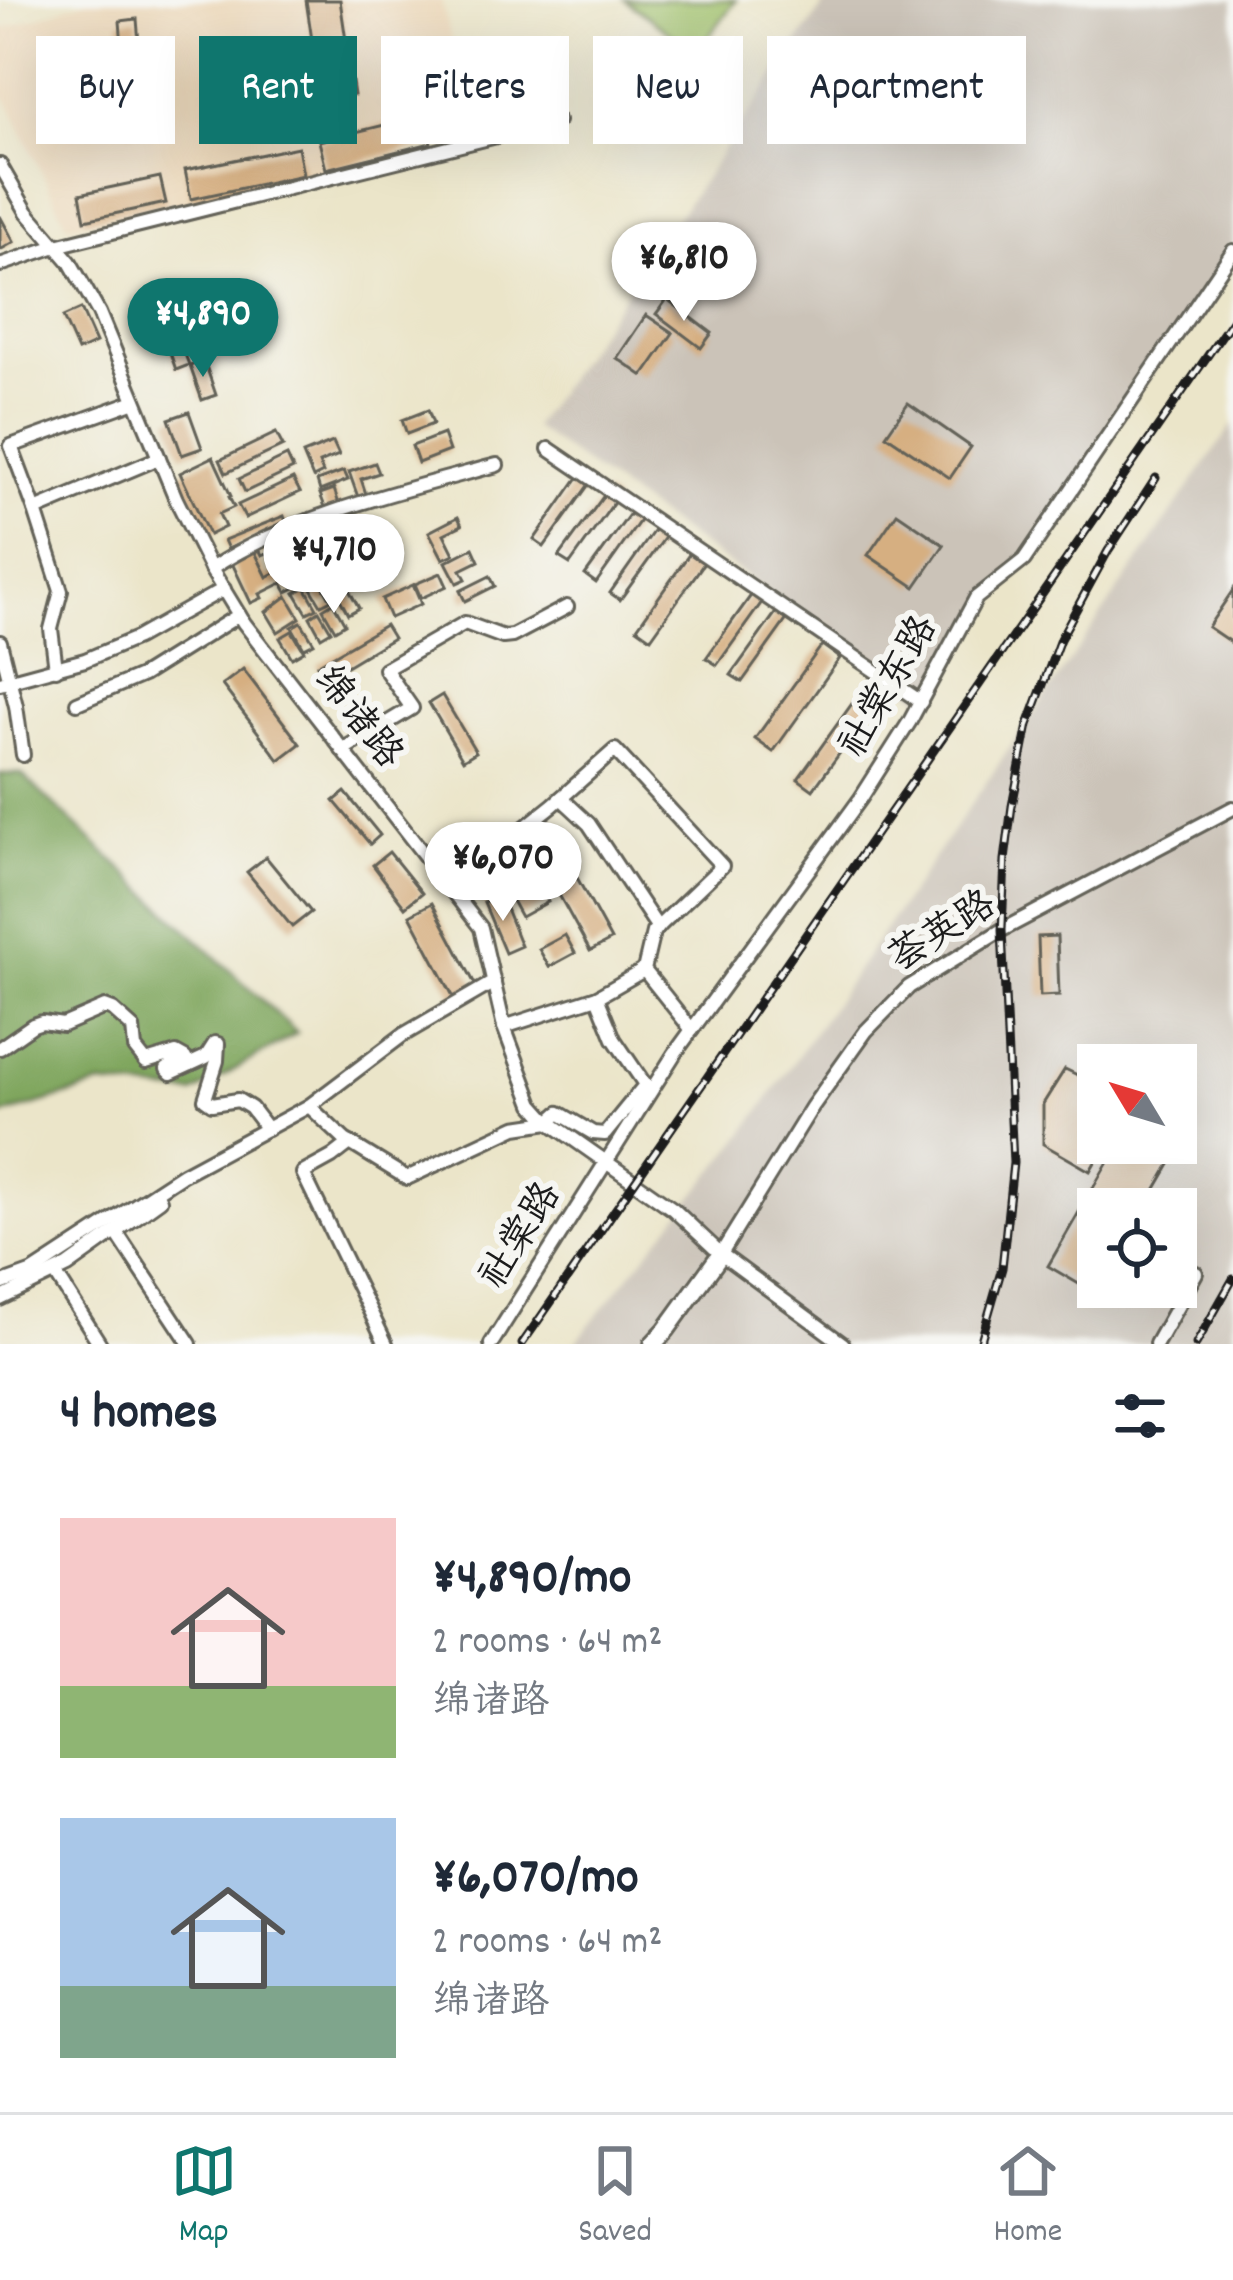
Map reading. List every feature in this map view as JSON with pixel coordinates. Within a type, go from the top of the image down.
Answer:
[{"type":"main road","points":[[653,1344],[721,1254]]},
{"type":"street","points":[[0,265],[56,245],[464,144]]},
{"type":"street","name":"绵诸路","points":[[0,165],[27,212],[70,262],[99,313],[176,499],[238,614],[481,928],[504,1027],[533,1104],[549,1122],[673,1209],[721,1254],[843,1344]]},
{"type":"street","name":"社棠东路","points":[[606,1162],[648,1089],[861,798],[921,702],[976,598],[1024,560],[1233,251]]},
{"type":"street","points":[[56,668],[51,629],[61,592],[10,446],[135,401]]},
{"type":"street","points":[[549,449],[921,702]]},
{"type":"street","points":[[35,510],[159,458]]},
{"type":"street","points":[[211,568],[234,553],[308,522],[496,465]]},
{"type":"street","points":[[5,683],[137,638],[224,589]]},
{"type":"street","points":[[342,750],[412,708],[385,669],[465,623],[512,636],[567,607]]},
{"type":"street","points":[[77,703],[143,675],[238,614]]},
{"type":"street","points":[[0,642],[23,755]]},
{"type":"street","points":[[449,888],[615,750],[722,866],[653,932],[644,970],[597,997],[504,1027]]},
{"type":"street","points":[[561,798],[589,824],[658,928]]},
{"type":"street","name":"荟英路","points":[[721,1254],[812,1107],[866,1031],[909,987],[1002,930],[1233,808]]},
{"type":"street","points":[[644,970],[692,1030]]},
{"type":"street","points":[[0,1284],[33,1272],[183,1174],[309,1106],[404,1035],[494,982]]},
{"type":"street","points":[[309,1106],[350,1143],[407,1178],[516,1127],[549,1122],[559,1113],[593,1133],[605,1134],[648,1089],[614,1039],[597,997]]},
{"type":"street","points":[[0,1048],[33,1025],[63,1025],[105,1007],[133,1028],[135,1048],[146,1062],[176,1053],[184,1058],[167,1069],[172,1073],[206,1057],[214,1043],[218,1044],[206,1099],[212,1104],[238,1100],[267,1129]]},
{"type":"street","points":[[350,1143],[302,1172],[386,1344]]},
{"type":"street","name":"社棠路","points":[[491,1344],[606,1162]]},
{"type":"street","points":[[0,1299],[68,1267],[160,1200],[156,1192]]},
{"type":"street","points":[[116,1232],[190,1344]]},
{"type":"street","points":[[55,1273],[100,1344]]},
{"type":"street","points":[[1156,1344],[1176,1308]]},
{"type":"shaded area","points":[[88,0],[441,0],[450,36],[381,36],[381,144],[444,144],[180,211],[67,225],[0,86],[0,30]]},
{"type":"shaded area","points":[[827,0],[1233,0],[1233,257],[923,700],[533,427],[728,144],[743,144],[743,122],[767,87],[767,144],[1026,144],[1026,36],[802,36]]},
{"type":"shaded area","points":[[1233,424],[1233,1344],[574,1344],[744,1134]]},
{"type":"green space","points":[[625,0],[736,0],[710,36],[674,36]]},
{"type":"green space","points":[[0,774],[21,774],[297,1033],[193,1094],[101,1085],[0,1116]]},
{"type":"building","points":[[306,0],[340,0],[345,36],[311,36]]},
{"type":"building","points":[[137,19],[138,36],[121,36],[120,21]]},
{"type":"building","points":[[381,126],[381,144],[427,144],[326,169],[320,144],[357,144],[357,132]]},
{"type":"building","points":[[298,147],[303,175],[191,199],[185,170]]},
{"type":"building","points":[[160,177],[166,203],[85,220],[80,194]]},
{"type":"building","points":[[0,216],[14,242],[0,250]]},
{"type":"building","points":[[667,299],[712,333],[701,348],[656,314]]},
{"type":"building","points":[[81,309],[96,343],[78,351],[63,317]]},
{"type":"building","points":[[646,315],[673,333],[643,376],[617,358]]},
{"type":"building","points":[[177,333],[189,365],[176,370],[165,338]]},
{"type":"building","points":[[204,360],[216,395],[202,400],[190,366]]},
{"type":"building","points":[[908,403],[971,447],[950,478],[886,435]]},
{"type":"building","points":[[428,410],[433,424],[407,434],[402,420]]},
{"type":"building","points":[[189,412],[202,448],[182,455],[169,419]]},
{"type":"building","points":[[276,433],[283,446],[226,473],[220,460]]},
{"type":"building","points":[[443,434],[449,451],[418,463],[412,446]]},
{"type":"building","points":[[333,442],[339,455],[319,463],[323,473],[313,478],[303,454]]},
{"type":"building","points":[[287,456],[293,469],[245,492],[239,479]]},
{"type":"building","points":[[213,457],[234,507],[219,514],[225,527],[209,535],[180,473]]},
{"type":"building","points":[[375,463],[379,473],[361,479],[366,494],[358,497],[349,472]]},
{"type":"building","points":[[344,471],[348,480],[320,491],[317,481]]},
{"type":"building","points":[[579,476],[590,483],[544,547],[534,540]]},
{"type":"building","points":[[293,479],[300,492],[245,518],[238,505]]},
{"type":"building","points":[[334,489],[340,507],[327,512],[320,494]]},
{"type":"building","points":[[605,494],[615,501],[570,564],[559,557]]},
{"type":"building","points":[[631,512],[641,519],[596,583],[585,575]]},
{"type":"building","points":[[897,513],[944,545],[915,587],[868,555]]},
{"type":"building","points":[[284,516],[287,524],[228,549],[224,540]]},
{"type":"building","points":[[458,517],[462,525],[444,534],[454,554],[443,559],[429,532]]},
{"type":"building","points":[[655,529],[666,536],[620,600],[610,593]]},
{"type":"building","points":[[282,537],[293,564],[284,567],[277,549],[262,555],[258,547]]},
{"type":"building","points":[[473,548],[479,561],[461,570],[466,579],[457,583],[446,562]]},
{"type":"building","points":[[254,550],[267,577],[287,567],[297,587],[287,592],[282,583],[251,603],[231,561]]},
{"type":"building","points":[[690,553],[704,563],[651,638],[637,628]]},
{"type":"building","points":[[338,570],[359,608],[348,614],[327,575]]},
{"type":"building","points":[[441,573],[447,586],[421,598],[415,584]]},
{"type":"building","points":[[490,576],[495,586],[465,601],[460,591]]},
{"type":"building","points":[[319,579],[331,600],[321,605],[309,585]]},
{"type":"building","points":[[413,585],[421,604],[390,618],[382,599]]},
{"type":"building","points":[[305,587],[317,608],[307,613],[295,593]]},
{"type":"building","points":[[1233,590],[1233,644],[1208,627]]},
{"type":"building","points":[[752,594],[762,602],[717,665],[706,658]]},
{"type":"building","points":[[287,596],[300,618],[278,632],[266,612]]},
{"type":"building","points":[[333,603],[345,624],[335,630],[323,609]]},
{"type":"building","points":[[319,611],[331,631],[321,637],[310,617]]},
{"type":"building","points":[[777,611],[787,619],[742,682],[731,675]]},
{"type":"building","points":[[301,622],[314,643],[304,648],[292,627]]},
{"type":"building","points":[[385,625],[393,638],[325,679],[317,665]]},
{"type":"building","points":[[292,631],[304,651],[292,658],[280,638]]},
{"type":"building","points":[[822,645],[840,658],[773,752],[755,739]]},
{"type":"building","points":[[243,669],[300,744],[279,760],[222,685]]},
{"type":"building","points":[[869,680],[884,692],[813,790],[798,779]]},
{"type":"building","points":[[442,695],[476,752],[463,760],[429,703]]},
{"type":"building","points":[[345,792],[380,835],[370,844],[334,801]]},
{"type":"building","points":[[389,852],[422,893],[405,907],[373,865]]},
{"type":"building","points":[[563,852],[611,940],[590,951],[542,864]]},
{"type":"building","points":[[266,857],[311,912],[292,927],[247,872]]},
{"type":"building","points":[[537,882],[548,902],[521,917],[510,897]]},
{"type":"building","points":[[501,896],[521,946],[505,953],[484,903]]},
{"type":"building","points":[[432,903],[476,986],[454,998],[410,915]]},
{"type":"building","points":[[565,935],[575,953],[549,967],[539,949]]},
{"type":"building","points":[[1057,936],[1059,995],[1040,996],[1038,937]]},
{"type":"building","points":[[1065,1069],[1077,1075],[1077,1164],[1043,1144],[1043,1104]]},
{"type":"building","points":[[1107,1164],[1170,1164],[1156,1188],[1093,1188]]},
{"type":"building","points":[[1077,1216],[1077,1283],[1048,1266]]},
{"type":"railway","points":[[522,1344],[1233,319]]},
{"type":"railway","points":[[980,1344],[1002,1268],[1013,1163],[1002,930],[1005,860],[1028,725],[1060,639],[1108,551],[1156,478]]},
{"type":"railway","points":[[1196,1344],[1233,1279]]}]
